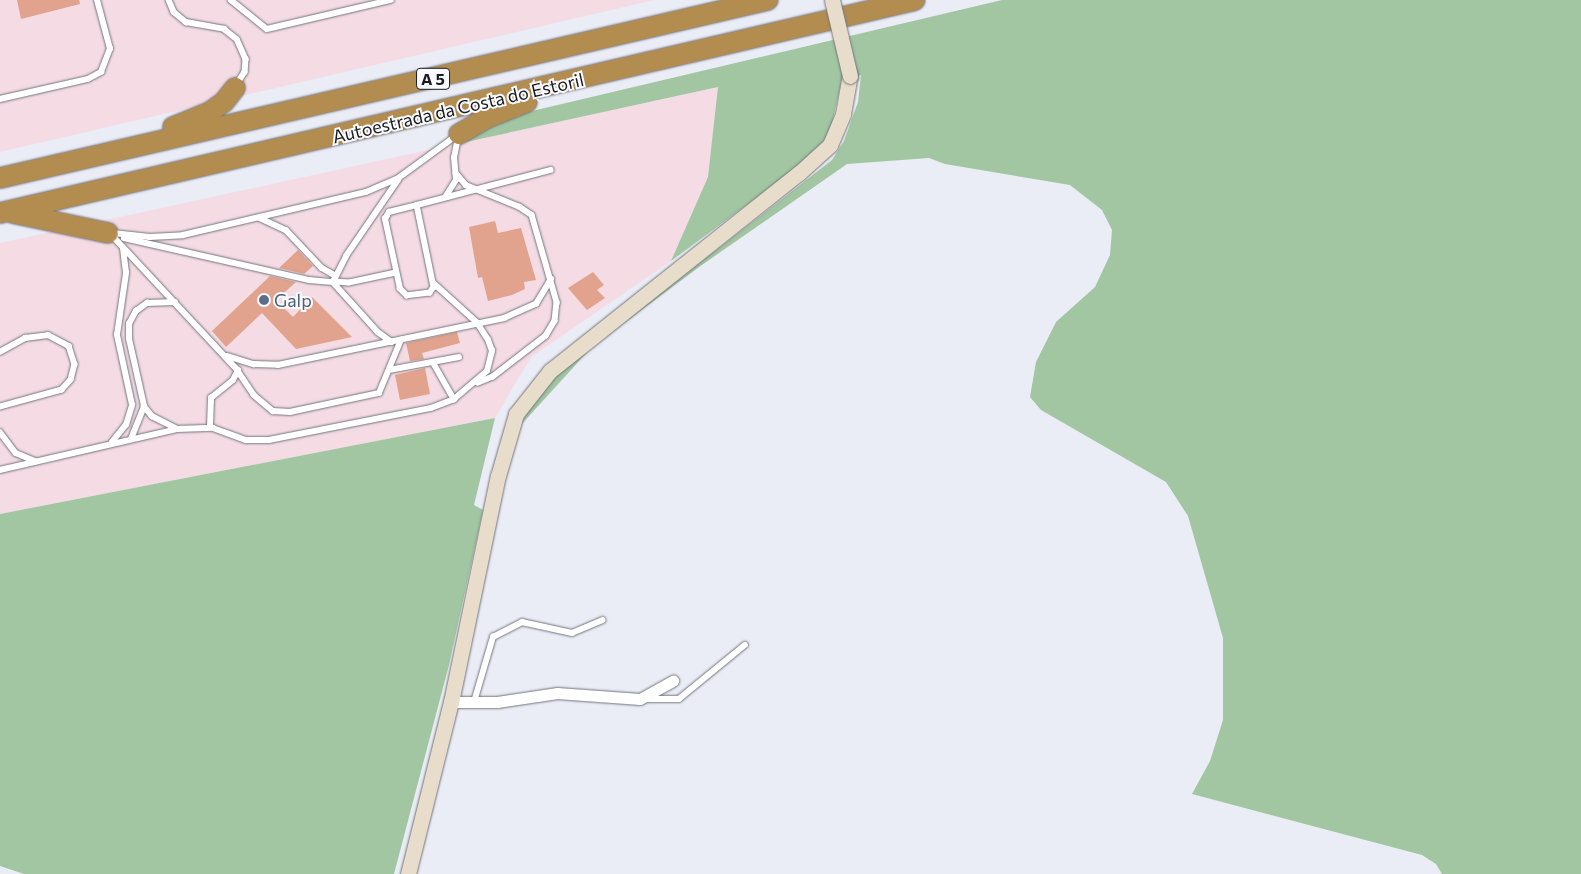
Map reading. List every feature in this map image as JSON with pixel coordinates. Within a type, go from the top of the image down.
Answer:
[{"type":"highway","name":"Autoestrada da Costa do Estoril","points":[[0,178],[96,154],[768,0]]},
{"type":"highway","name":"Autoestrada da Costa do Estoril","points":[[3,213],[592,77],[915,0]]},
{"type":"highway","points":[[459,134],[495,115],[592,77]]},
{"type":"highway","points":[[96,154],[200,116],[224,102],[235,88]]},
{"type":"highway","points":[[3,213],[108,232]]},
{"type":"street","points":[[408,874],[451,702],[498,476],[516,414],[550,371],[798,174],[830,145],[843,114],[850,76],[832,0]]},
{"type":"street","points":[[451,702],[474,702],[557,693],[640,699],[673,681]]},
{"type":"lane","points":[[0,99],[88,78],[101,72],[110,49],[97,0]]},
{"type":"lane","points":[[169,0],[174,12],[186,22],[224,29],[238,39],[246,60],[245,72],[235,88]]},
{"type":"lane","points":[[234,1],[267,29],[391,0]]},
{"type":"lane","points":[[444,197],[455,185],[454,154],[459,134]]},
{"type":"lane","points":[[108,232],[175,236],[366,192],[401,176],[459,134]]},
{"type":"lane","points":[[434,284],[430,293],[406,296],[401,292],[386,216],[395,210],[550,170]]},
{"type":"lane","points":[[0,470],[177,429],[210,427],[246,440],[269,440],[430,408],[454,399],[476,384],[493,377],[551,330],[557,305],[532,215],[520,207],[463,183],[456,173]]},
{"type":"lane","points":[[335,279],[381,201],[401,176]]},
{"type":"lane","points":[[417,205],[434,284],[476,323],[488,340],[492,357],[487,372],[476,384]]},
{"type":"lane","points":[[258,218],[286,230],[335,279],[378,332],[392,342]]},
{"type":"lane","points":[[108,232],[157,247],[257,266],[315,281],[335,279],[348,283],[396,273]]},
{"type":"lane","points":[[108,232],[117,238],[238,370],[259,400],[273,411],[282,413],[379,393],[401,340]]},
{"type":"lane","points":[[108,232],[121,243],[126,258],[117,335],[132,405],[126,425],[110,444]]},
{"type":"lane","points":[[223,354],[239,361],[272,366],[476,323],[531,308],[551,279]]},
{"type":"lane","points":[[176,302],[147,303],[136,311],[130,324],[128,339],[144,406],[152,416],[177,429]]},
{"type":"lane","points":[[0,352],[26,338],[48,335],[68,346],[75,364],[71,380],[62,390],[0,407]]},
{"type":"lane","points":[[389,370],[459,357]]},
{"type":"lane","points":[[433,362],[454,399]]},
{"type":"lane","points":[[210,427],[211,398],[233,380],[238,370]]},
{"type":"lane","points":[[131,439],[144,406]]},
{"type":"lane","points":[[0,434],[16,453],[37,461]]},
{"type":"lane","points":[[474,702],[493,637],[522,622],[572,633],[602,620]]},
{"type":"lane","points":[[640,699],[679,699],[745,645]]},
{"type":"shaded area","points":[[0,0],[654,0],[0,152]]},
{"type":"shaded area","points":[[719,87],[708,177],[671,261],[531,357],[495,418],[0,514],[0,243]]},
{"type":"green space","points":[[1002,0],[1581,0],[1581,874],[1442,874],[1436,864],[1422,855],[1192,794],[1210,761],[1223,720],[1223,638],[1188,516],[1166,482],[1041,410],[1030,397],[1036,362],[1056,322],[1095,287],[1110,255],[1112,230],[1102,210],[1070,185],[945,164],[929,158],[847,164],[699,267],[591,348],[519,427],[544,384],[832,160],[844,141],[858,102],[861,75],[842,79],[831,128],[822,144],[799,166],[671,261],[708,177],[718,87],[466,142],[470,134],[511,116]]},
{"type":"green space","points":[[495,418],[474,505],[483,510],[449,665],[394,874],[24,874],[0,866],[0,514]]},
{"type":"building","points":[[17,0],[79,0],[80,4],[21,19]]},
{"type":"building","points":[[495,221],[498,233],[521,228],[536,280],[524,282],[525,289],[512,295],[488,301],[482,277],[478,278],[469,227]]},
{"type":"building","points":[[298,250],[313,266],[304,274],[279,268]]},
{"type":"building","points":[[593,272],[604,285],[597,290],[605,298],[587,310],[568,288]]},
{"type":"building","points":[[270,276],[296,282],[276,300],[293,317],[312,297],[352,337],[296,349],[262,313],[226,347],[212,331]]},
{"type":"building","points":[[457,332],[460,343],[422,353],[424,359],[410,361],[406,343]]},
{"type":"building","points":[[425,368],[430,394],[400,400],[395,375]]},
{"type":"place","name":"Galp","points":[[264,300]]}]
